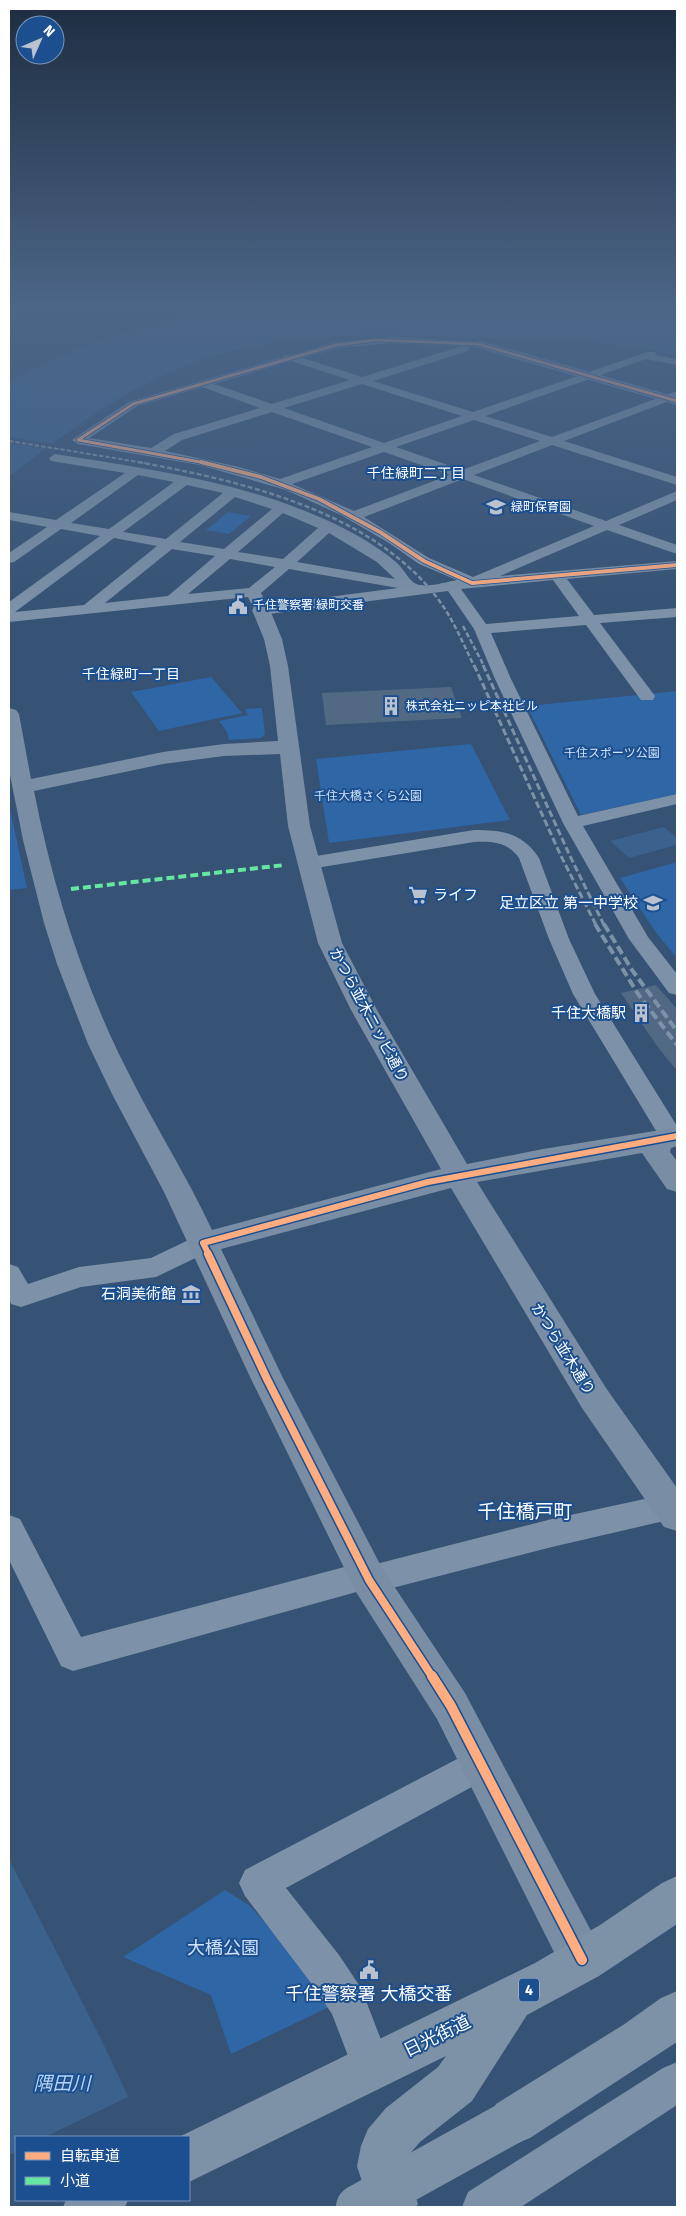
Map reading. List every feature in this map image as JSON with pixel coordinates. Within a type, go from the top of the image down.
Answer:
[{"type":"highway","name":"日光街道","points":[[190,2158],[511,2000],[582,1960],[656,1914],[677,1898]]},
{"type":"highway","points":[[395,2207],[381,2166],[385,2146],[403,2124],[455,2084],[511,2000]]},
{"type":"highway","points":[[358,2207],[513,2121],[639,2041],[677,2014]]},
{"type":"highway","points":[[88,2207],[101,2201]]},
{"type":"street","points":[[128,407],[78,440],[55,458],[185,480],[234,492],[282,507],[328,526],[370,551],[402,577],[410,586]]},
{"type":"street","points":[[446,407],[677,482]]},
{"type":"street","points":[[279,484],[498,407]]},
{"type":"street","points":[[353,516],[648,407]]},
{"type":"street","points":[[154,452],[178,437],[272,408],[677,550]]},
{"type":"street","points":[[78,440],[154,452],[239,471],[279,484],[318,499],[353,516],[425,562],[458,575],[472,583]]},
{"type":"street","points":[[9,559],[136,471]]},
{"type":"street","points":[[9,609],[185,480]]},
{"type":"street","points":[[88,609],[234,492]]},
{"type":"street","points":[[472,583],[677,495]]},
{"type":"street","points":[[171,601],[282,507]]},
{"type":"street","points":[[9,516],[287,563],[410,586],[452,586],[677,565]]},
{"type":"street","points":[[256,601],[260,588],[328,526]]},
{"type":"street","points":[[661,544],[677,537]]},
{"type":"street","points":[[317,603],[370,551]]},
{"type":"street","points":[[557,576],[648,696]]},
{"type":"street","points":[[9,617],[171,601],[317,603],[400,594],[410,586]]},
{"type":"street","points":[[452,586],[482,629],[503,679],[572,823],[638,938],[677,988]]},
{"type":"street","name":"かつら並木ニッピ通り","points":[[256,601],[273,639],[279,666],[299,826],[330,943],[364,1010],[458,1176]]},
{"type":"street","points":[[482,629],[677,612]]},
{"type":"street","points":[[9,714],[22,787],[47,892],[70,972],[113,1069],[193,1221],[272,1388],[368,1577],[451,1706],[582,1960]]},
{"type":"street","points":[[22,787],[162,758],[224,750],[289,747]]},
{"type":"street","points":[[572,823],[677,799]]},
{"type":"street","points":[[310,863],[474,836],[490,835],[515,842],[524,849],[529,858],[559,939],[584,994],[671,1143]]},
{"type":"street","points":[[9,1274],[21,1298],[78,1277],[156,1267],[203,1243],[382,1193],[543,1159],[671,1143]]},
{"type":"street","points":[[671,1143],[656,1153],[677,1182]]},
{"type":"street","name":"かつら並木通り","points":[[458,1176],[594,1398],[675,1509]]},
{"type":"street","points":[[9,1529],[73,1655],[368,1577],[552,1533],[675,1509]]},
{"type":"street","points":[[372,2068],[347,2002],[325,1969],[258,1883],[480,1764]]},
{"type":"street","points":[[483,2207],[677,2082]]},
{"type":"green space","points":[[228,512],[251,516],[229,534],[206,530]]},
{"type":"green space","points":[[211,677],[242,713],[159,731],[131,692]]},
{"type":"green space","name":"千住スポーツ公園","points":[[677,691],[677,794],[581,815],[527,706]]},
{"type":"green space","points":[[262,708],[265,734],[261,738],[229,740],[227,732],[219,721],[248,715],[245,709]]},
{"type":"green space","name":"千住大橋さくら公園","points":[[471,744],[510,820],[329,843],[316,759]]},
{"type":"green space","points":[[9,804],[27,888],[9,890]]},
{"type":"green space","points":[[677,862],[677,958],[657,934],[620,878]]},
{"type":"green space","name":"大橋公園","points":[[225,1890],[250,1906],[314,1976],[329,2007],[231,2054],[211,1995],[123,1957]]},
{"type":"water","points":[[9,407],[104,407],[53,443],[9,477]]},
{"type":"water","points":[[664,827],[677,838],[677,845],[629,858],[610,841]]},
{"type":"water","name":"隅田川","points":[[9,1859],[102,2041],[147,2136],[15,2136],[15,2201],[152,2201],[9,2207]]},
{"type":"pier","points":[[9,437],[55,444],[49,449],[9,443]]},
{"type":"pier","points":[[130,2096],[149,2136],[47,2136]]},
{"type":"pier","points":[[15,2152],[15,2201],[179,2201],[182,2207],[9,2207],[9,2155]]},
{"type":"building","name":"株式会社ニッピ本社ビル","points":[[451,687],[462,718],[326,725],[322,693]]},
{"type":"building","points":[[656,985],[677,1009],[677,1071],[657,1046],[621,993]]},
{"type":"railway","points":[[9,441],[145,463]]},
{"type":"railway","points":[[138,462],[261,490],[341,522],[378,543],[410,569],[438,599],[453,623],[474,666]]},
{"type":"railway","points":[[463,626],[484,666]]},
{"type":"railway","points":[[474,665],[561,856],[596,925]]},
{"type":"railway","points":[[483,665],[570,856],[604,925]]},
{"type":"railway","points":[[595,924],[638,994],[677,1045]]},
{"type":"railway","points":[[604,924],[632,970],[677,1031]]},
{"type":"marked path","points":[[71,889],[285,865]]},
{"type":"cycle path","points":[[128,407],[78,440],[200,462],[261,477],[290,487],[346,512],[424,561],[472,583],[677,565]]},
{"type":"cycle path","points":[[582,1960],[451,1706],[369,1580],[267,1379],[203,1243],[428,1182],[677,1136]]},
{"type":"place","name":"緑町保育園","points":[[496,507]]},
{"type":"place","name":"千住警察署 緑町交番","points":[[238,605]]},
{"type":"place","name":"株式会社ニッピ本社ビル","points":[[391,706]]},
{"type":"place","name":"ライフ","points":[[418,895]]},
{"type":"place","name":"足立区立 第一中学校","points":[[653,903]]},
{"type":"place","name":"千住大橋駅","points":[[641,1013]]},
{"type":"place","name":"石洞美術館","points":[[191,1294]]},
{"type":"place","name":"千住警察署 大橋交番","points":[[369,1970]]},
{"type":"district","name":"千住緑町二丁目","points":[[416,473]]},
{"type":"district","name":"千住緑町一丁目","points":[[131,674]]},
{"type":"district","name":"千住橋戸町","points":[[525,1511]]}]
